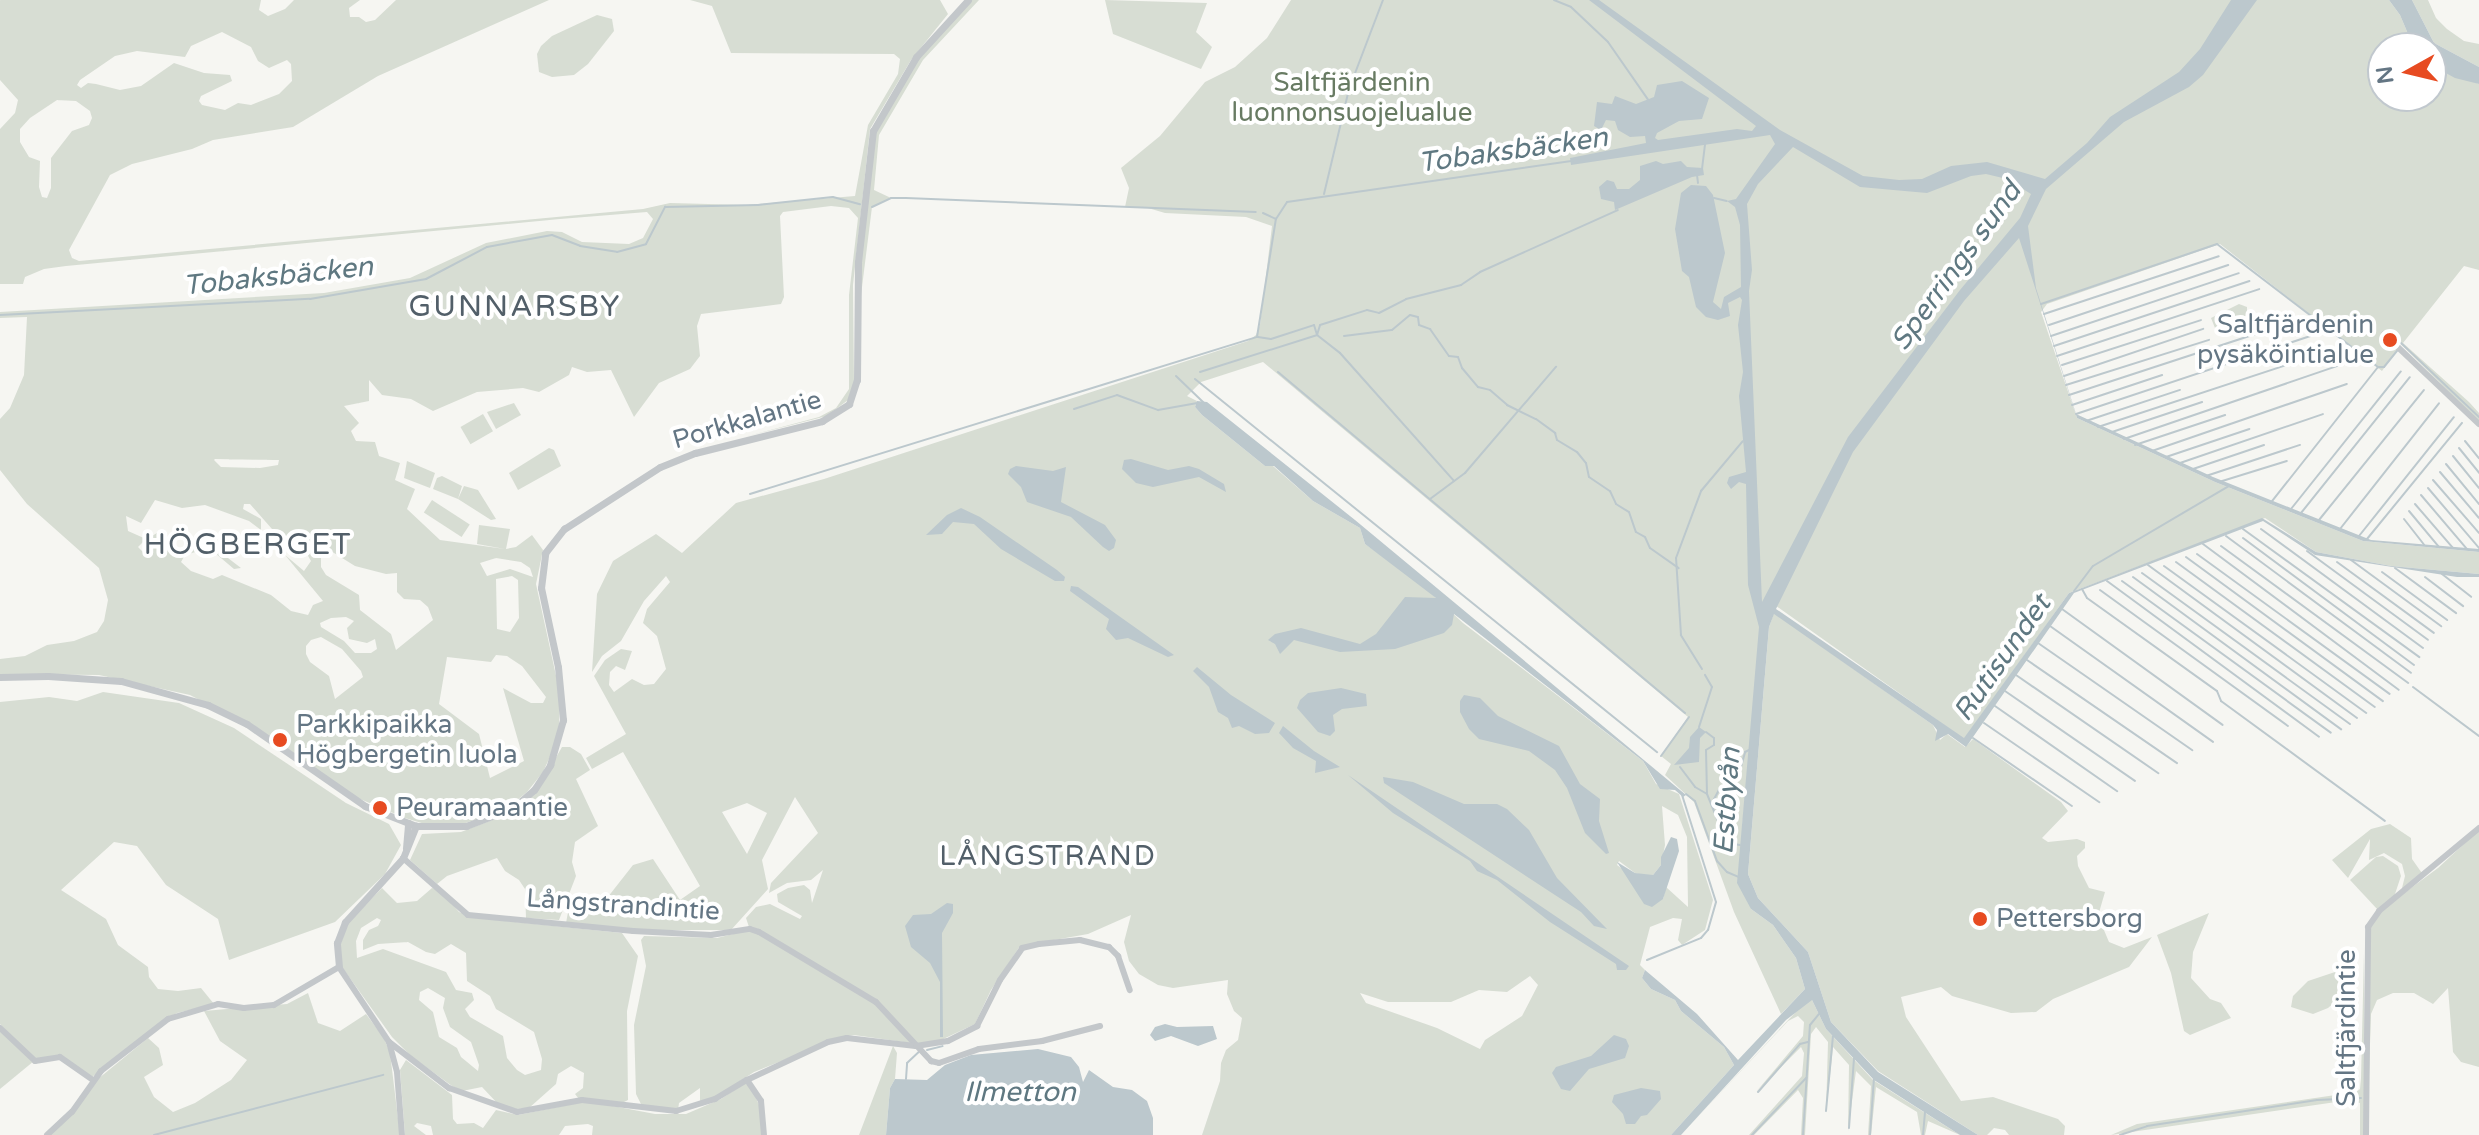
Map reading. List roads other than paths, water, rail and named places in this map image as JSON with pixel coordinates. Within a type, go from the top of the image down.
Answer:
[{"type":"street","name":"Porkkalantie","points":[[0,677],[48,676],[121,681],[208,705],[247,724],[365,806],[412,824],[455,828],[496,817],[524,800],[550,765],[559,743],[564,707],[540,573],[545,553],[556,537],[631,484],[674,460],[822,421],[842,412],[853,399],[857,380],[858,262],[873,131],[916,57],[968,0]]},
{"type":"street","points":[[2384,334],[2479,424]]},
{"type":"street","points":[[402,1135],[395,1061],[389,1042],[339,967],[337,943],[345,922],[404,854],[412,824]]},
{"type":"street","name":"Saltfjärdintie","points":[[2366,1135],[2368,927],[2379,911],[2437,866],[2479,828]]},
{"type":"street","name":"Långstrandintie","points":[[404,854],[468,915],[633,931],[711,935],[750,929],[759,932],[876,1002],[931,1061],[939,1063],[979,1049],[1042,1041],[1100,1026]]},
{"type":"street","points":[[389,1042],[449,1088],[517,1112],[582,1100],[676,1111],[715,1099],[747,1080],[828,1042],[876,1039],[916,1046],[948,1041],[977,1026],[1000,980],[1022,948],[1080,940],[1109,947],[1118,956],[1130,990]]},
{"type":"street","points":[[47,1135],[72,1112],[92,1079],[168,1019],[218,1004],[244,1008],[274,1005],[339,967]]},
{"type":"street","points":[[0,1028],[35,1061],[60,1057],[92,1079]]},
{"type":"street","points":[[395,1061],[406,1054]]},
{"type":"street","points":[[747,1080],[761,1101],[764,1135]]},
{"type":"water","points":[[1589,0],[1599,0],[1780,130],[1863,176],[1899,180],[1922,179],[1951,166],[1987,162],[2045,179],[2087,143],[2110,117],[2179,72],[2200,49],[2231,0],[2257,0],[2203,75],[2189,87],[2124,122],[2046,189],[2028,226],[2036,288],[2076,414],[2213,477],[2371,540],[2479,549],[2479,552],[2363,541],[2215,482],[2077,418],[2019,238],[1964,301],[1853,452],[1776,609],[1964,738],[2069,593],[2262,518],[2316,552],[2391,566],[2479,574],[2479,577],[2457,577],[2315,555],[2263,521],[2074,593],[1966,747],[1948,734],[1935,741],[1937,730],[1933,725],[1774,614],[1769,627],[1748,874],[1758,898],[1808,952],[1831,1022],[1878,1072],[1978,1135],[1960,1135],[1874,1080],[1826,1029],[1812,1000],[1786,1020],[1681,1135],[1671,1135],[1734,1065],[1724,1047],[1681,1011],[1675,1000],[1651,989],[1642,978],[1645,970],[1697,1014],[1738,1060],[1805,989],[1796,958],[1773,925],[1751,909],[1737,883],[1759,627],[1748,585],[1746,484],[1739,482],[1731,489],[1727,483],[1729,477],[1746,472],[1739,396],[1743,372],[1738,325],[1742,300],[1740,297],[1728,303],[1730,316],[1718,320],[1706,317],[1696,307],[1689,277],[1682,271],[1675,229],[1681,193],[1691,185],[1706,186],[1713,195],[1725,253],[1713,302],[1721,309],[1724,297],[1741,287],[1740,225],[1735,207],[1727,201],[1736,199],[1775,144],[1770,135],[1571,165],[1570,158],[1646,143],[1645,136],[1630,137],[1618,130],[1615,121],[1606,120],[1601,130],[1594,126],[1597,102],[1612,104],[1615,96],[1636,104],[1654,97],[1657,85],[1682,81],[1709,98],[1702,119],[1679,121],[1657,133],[1655,138],[1658,140],[1737,129],[1752,131],[1756,126]],"holes":[[[1793,147],[1860,187],[1927,193],[1971,176],[1986,174],[2007,179],[2031,194],[2020,218],[1960,290],[1848,437],[1762,602],[1749,291],[1752,270],[1747,204],[1758,184]]]},
{"type":"water","points":[[2389,0],[2412,0],[2428,32],[2407,32]]},
{"type":"water","points":[[2447,50],[2479,67],[2479,84],[2447,74]]},
{"type":"water","points":[[1656,161],[1663,164],[1681,161],[1687,167],[1703,168],[1704,175],[1692,177],[1615,210],[1614,202],[1601,199],[1599,187],[1607,180],[1614,182],[1617,189],[1629,189],[1640,180],[1640,166]]},
{"type":"water","points":[[1197,401],[1207,402],[1355,520],[1686,795],[1683,797],[1675,790],[1660,789],[1643,761],[1454,614],[1452,625],[1444,633],[1395,649],[1340,652],[1294,640],[1280,654],[1275,644],[1268,640],[1275,634],[1301,628],[1360,644],[1376,634],[1405,597],[1436,598],[1365,544],[1360,528],[1313,501],[1274,466],[1265,466],[1202,415],[1195,407]]},
{"type":"water","points":[[1131,459],[1168,470],[1189,466],[1199,469],[1224,484],[1226,492],[1199,477],[1153,487],[1136,483],[1122,469],[1124,460]]},
{"type":"water","points":[[1016,466],[1053,471],[1066,467],[1061,502],[1105,525],[1116,540],[1114,548],[1109,551],[1103,547],[1071,517],[1027,502],[1021,487],[1008,474]]},
{"type":"water","points":[[961,508],[980,517],[1057,570],[1065,577],[1064,581],[1055,581],[1001,549],[974,524],[953,522],[942,534],[926,535],[947,515]]},
{"type":"water","points":[[1071,586],[1078,587],[1174,655],[1168,657],[1128,638],[1116,640],[1106,629],[1109,619],[1070,591]]},
{"type":"water","points":[[1197,667],[1231,695],[1275,723],[1269,733],[1255,734],[1239,726],[1232,728],[1228,718],[1218,712],[1209,687],[1193,671]]},
{"type":"water","points":[[1341,688],[1366,694],[1367,706],[1342,709],[1333,715],[1335,731],[1330,736],[1318,732],[1297,708],[1300,700],[1308,693]]},
{"type":"water","points":[[1464,695],[1480,698],[1498,716],[1559,746],[1580,784],[1600,799],[1599,821],[1609,853],[1606,854],[1585,833],[1567,788],[1555,770],[1529,751],[1479,739],[1469,729],[1460,712],[1460,701]]},
{"type":"water","points":[[1283,726],[1340,767],[1315,773],[1316,761],[1293,748],[1279,733]]},
{"type":"water","points":[[1699,727],[1706,732],[1700,738],[1699,762],[1674,765],[1689,748],[1690,737]]},
{"type":"water","points":[[1348,775],[1629,966],[1626,970],[1617,970],[1616,964],[1550,922],[1497,880],[1477,871],[1470,861],[1393,813]]},
{"type":"water","points":[[1383,777],[1413,782],[1464,804],[1497,804],[1507,809],[1529,830],[1557,878],[1607,929],[1594,926],[1581,912],[1384,783]]},
{"type":"water","points":[[1671,837],[1677,839],[1679,851],[1663,899],[1652,907],[1644,904],[1617,862],[1635,873],[1653,875],[1661,865],[1661,857]]},
{"type":"water","points":[[947,903],[953,904],[953,913],[942,933],[943,1037],[940,1037],[940,982],[930,963],[911,947],[905,926],[913,915],[931,914]]},
{"type":"water","points":[[1165,1024],[1177,1027],[1213,1026],[1217,1039],[1198,1046],[1171,1036],[1155,1041],[1150,1035],[1155,1027]]},
{"type":"water","points":[[1614,1035],[1626,1039],[1629,1046],[1625,1058],[1589,1069],[1570,1091],[1561,1089],[1552,1073],[1556,1067],[1591,1056]]},
{"type":"water","name":"Ilmetton","points":[[1038,1049],[1071,1057],[1079,1067],[1083,1082],[1089,1070],[1113,1087],[1132,1090],[1147,1101],[1153,1118],[1153,1135],[886,1135],[890,1088],[895,1079],[927,1080],[945,1065],[971,1055]]},
{"type":"water","points":[[1641,1088],[1660,1091],[1661,1099],[1635,1124],[1626,1124],[1623,1114],[1612,1102],[1614,1095]]},
{"type":"waterway","points":[[1324,194],[1349,89],[1383,0]]},
{"type":"waterway","points":[[1554,0],[1571,7],[1608,42],[1649,101]]},
{"type":"waterway","points":[[1702,169],[1705,144]]},
{"type":"waterway","name":"Tobaksbäcken","points":[[1263,213],[1276,219],[1287,202],[1573,161]]},
{"type":"waterway","points":[[1697,175],[1698,183]]},
{"type":"waterway","name":"Tobaksbäcken","points":[[0,315],[310,299],[426,279],[487,247],[552,235],[580,246],[617,252],[646,244],[665,207],[758,205],[833,197],[860,204]]},
{"type":"waterway","name":"Tobaksbäcken","points":[[872,207],[891,198],[906,198],[1256,212]]},
{"type":"waterway","points":[[1714,198],[1727,201]]},
{"type":"waterway","points":[[1200,372],[1317,335],[1320,325],[1367,310],[1379,313],[1406,299],[1461,285],[1480,272],[1618,210]]},
{"type":"waterway","points":[[750,494],[1257,337],[1276,219]]},
{"type":"waterway","points":[[2041,304],[2217,244],[2378,367],[2272,501]]},
{"type":"waterway","points":[[2044,314],[2219,256]]},
{"type":"waterway","points":[[2049,325],[2228,265]]},
{"type":"waterway","points":[[2051,336],[2239,273]]},
{"type":"waterway","points":[[2054,346],[2249,281]]},
{"type":"waterway","points":[[2057,356],[2259,289]]},
{"type":"waterway","points":[[1344,336],[1392,330],[1410,315],[1418,317],[1419,325],[1430,329],[1449,356],[1458,357],[1462,368],[1478,387],[1490,390],[1507,405],[1536,419],[1555,433],[1557,440],[1577,452],[1586,463],[1589,477],[1610,491],[1616,504],[1629,512],[1636,532],[1645,537],[1650,548],[1679,568]]},
{"type":"waterway","points":[[2062,365],[2201,320]]},
{"type":"waterway","points":[[2069,395],[2292,322]]},
{"type":"waterway","points":[[1258,337],[1271,339],[1314,325],[1317,335],[1340,353],[1454,481]]},
{"type":"waterway","points":[[2064,376],[2203,329]]},
{"type":"waterway","points":[[2076,414],[2310,336]]},
{"type":"waterway","points":[[2066,385],[2209,340]]},
{"type":"waterway","points":[[2401,343],[2479,417]]},
{"type":"waterway","points":[[2098,427],[2329,351]]},
{"type":"waterway","points":[[2379,367],[2384,367],[2397,351]]},
{"type":"waterway","points":[[2124,439],[2346,363]]},
{"type":"waterway","points":[[1430,499],[1465,473],[1556,367]]},
{"type":"waterway","points":[[2291,509],[2401,371]]},
{"type":"waterway","points":[[1278,372],[1685,713]]},
{"type":"waterway","points":[[2072,405],[2162,375]]},
{"type":"waterway","points":[[1176,376],[1204,403]]},
{"type":"waterway","points":[[2301,513],[2410,377]]},
{"type":"waterway","points":[[1195,379],[1657,752]]},
{"type":"waterway","points":[[2152,451],[2347,384]]},
{"type":"waterway","points":[[2086,421],[2180,390]]},
{"type":"waterway","points":[[2319,520],[2424,390]]},
{"type":"waterway","points":[[1074,409],[1117,395],[1158,410],[1197,403]]},
{"type":"waterway","points":[[2112,432],[2202,402]]},
{"type":"waterway","points":[[2340,529],[2439,403]]},
{"type":"waterway","points":[[2180,463],[2323,414]]},
{"type":"waterway","points":[[2135,445],[2225,415]]},
{"type":"waterway","points":[[2359,536],[2454,417]]},
{"type":"waterway","points":[[2367,539],[2462,423]]},
{"type":"waterway","points":[[2166,457],[2249,429]]},
{"type":"waterway","points":[[1702,669],[1681,635],[1676,558],[1701,491],[1743,441]]},
{"type":"waterway","points":[[2465,441],[2479,458]]},
{"type":"waterway","points":[[2193,469],[2264,445]]},
{"type":"waterway","points":[[2206,476],[2300,445]]},
{"type":"waterway","points":[[2459,448],[2479,473]]},
{"type":"waterway","points":[[2453,456],[2479,488]]},
{"type":"waterway","points":[[2219,482],[2287,461]]},
{"type":"waterway","points":[[2446,464],[2479,504]]},
{"type":"waterway","points":[[2440,472],[2479,518]]},
{"type":"waterway","points":[[2433,480],[2479,533]]},
{"type":"waterway","points":[[2074,591],[2093,566],[2229,486]]},
{"type":"waterway","points":[[2428,488],[2479,548]]},
{"type":"waterway","points":[[2421,495],[2467,549]]},
{"type":"waterway","points":[[2415,504],[2453,548]]},
{"type":"waterway","points":[[2409,511],[2439,547]]},
{"type":"waterway","points":[[2404,519],[2424,545]]},
{"type":"waterway","points":[[2243,529],[2419,657]]},
{"type":"waterway","points":[[2261,529],[2423,648]]},
{"type":"waterway","points":[[2226,536],[2411,673]]},
{"type":"waterway","points":[[2243,538],[2414,665]]},
{"type":"waterway","points":[[2203,544],[2399,690]]},
{"type":"waterway","points":[[2221,546],[2408,683]]},
{"type":"waterway","points":[[2307,551],[2428,640]]},
{"type":"waterway","points":[[2197,554],[2390,694]]},
{"type":"waterway","points":[[2186,557],[2383,701]]},
{"type":"waterway","points":[[2351,560],[2441,626]]},
{"type":"waterway","points":[[2176,562],[2375,707]]},
{"type":"waterway","points":[[2337,562],[2434,633]]},
{"type":"waterway","points":[[2148,565],[2357,718]]},
{"type":"waterway","points":[[2164,566],[2366,713]]},
{"type":"waterway","points":[[2395,568],[2456,613]]},
{"type":"waterway","points":[[2382,572],[2447,620]]},
{"type":"waterway","points":[[2142,573],[2350,724]]},
{"type":"waterway","points":[[2442,574],[2471,597]]},
{"type":"waterway","points":[[2133,577],[2341,729]]},
{"type":"waterway","points":[[2425,577],[2463,606]]},
{"type":"waterway","points":[[2107,581],[2319,737]]},
{"type":"waterway","points":[[2122,581],[2331,733]]},
{"type":"waterway","points":[[2082,589],[2087,598],[2217,691],[2221,701],[2385,821]]},
{"type":"waterway","points":[[2100,590],[2288,726]]},
{"type":"waterway","name":"Rutisundet","points":[[2062,609],[2223,725]]},
{"type":"waterway","name":"Rutisundet","points":[[2050,626],[2213,742]]},
{"type":"waterway","name":"Rutisundet","points":[[2038,643],[2192,750]]},
{"type":"waterway","name":"Rutisundet","points":[[2027,660],[2177,763]]},
{"type":"waterway","points":[[1699,727],[1712,687],[1705,675]]},
{"type":"waterway","name":"Rutisundet","points":[[2016,675],[2158,773]]},
{"type":"waterway","points":[[2413,687],[2479,736]]},
{"type":"waterway","name":"Rutisundet","points":[[2005,691],[2135,781]]},
{"type":"waterway","name":"Rutisundet","points":[[1995,706],[2117,791]]},
{"type":"waterway","points":[[1661,756],[1689,717]]},
{"type":"waterway","name":"Rutisundet","points":[[1984,723],[2099,802]]},
{"type":"waterway","name":"Estbyån","points":[[1706,732],[1714,738],[1714,745],[1706,750],[1707,794]]},
{"type":"waterway","name":"Rutisundet","points":[[1973,738],[2072,806]]},
{"type":"waterway","name":"Estbyån","points":[[1713,801],[1720,788],[1738,777],[1745,752],[1751,749]]},
{"type":"waterway","name":"Estbyån","points":[[1680,767],[1695,787],[1707,794],[1727,843],[1740,845]]},
{"type":"waterway","name":"Estbyån","points":[[1686,794],[1695,801],[1717,861],[1727,872],[1739,877]]},
{"type":"waterway","name":"Estbyån","points":[[1647,960],[1701,938],[1708,930],[1716,902],[1682,795]]},
{"type":"waterway","points":[[1803,1135],[1810,1025],[1819,1014]]},
{"type":"waterway","points":[[1826,1111],[1833,1036]]},
{"type":"waterway","points":[[1758,1092],[1800,1044],[1808,1042]]},
{"type":"waterway","points":[[927,1050],[943,1046]]},
{"type":"waterway","points":[[906,1079],[907,1063],[919,1052]]},
{"type":"waterway","points":[[1849,1128],[1854,1058]]},
{"type":"waterway","points":[[154,1135],[383,1075]]},
{"type":"waterway","points":[[1752,1135],[1806,1078]]},
{"type":"waterway","points":[[1870,1135],[1874,1078]]},
{"type":"waterway","points":[[2120,1135],[2147,1126],[2317,1100],[2361,1098]]},
{"type":"waterway","points":[[1923,1135],[1925,1112]]},
{"type":"place","name":"Saltfjärdenin pysäköintialue","points":[[2390,340]]},
{"type":"place","name":"Parkkipaikka Högbergetin luola","points":[[280,740]]},
{"type":"place","name":"Peuramaantie","points":[[380,808]]},
{"type":"place","name":"Pettersborg","points":[[1980,919]]},
{"type":"district","name":"GUNNARSBY","points":[[515,307]]},
{"type":"district","name":"HÖGBERGET","points":[[248,545]]},
{"type":"district","name":"LÅNGSTRAND","points":[[1048,856]]},
{"type":"park label","name":"Saltfjärdenin luonnonsuojelualue","points":[[1352,98]]},
{"type":"water label","name":"Sperrings sund","points":[[1956,266]]}]
